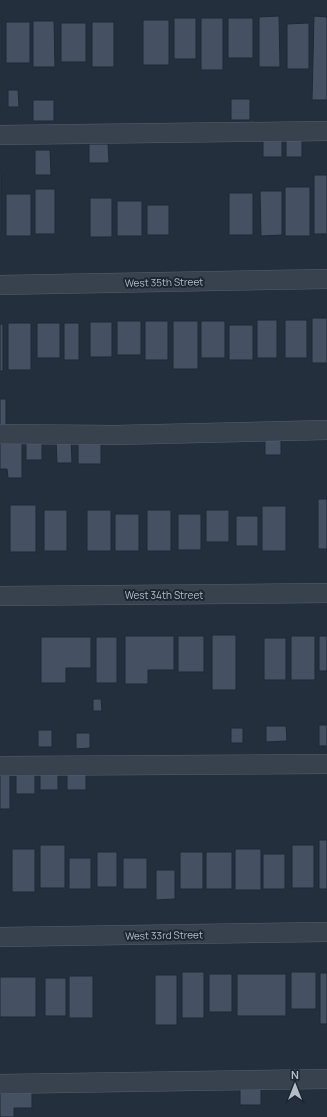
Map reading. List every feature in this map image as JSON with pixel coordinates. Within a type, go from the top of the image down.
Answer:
[{"type":"street","points":[[0,135],[327,131]]},
{"type":"street","name":"West 35th Street","points":[[0,285],[327,279]]},
{"type":"street","points":[[0,434],[116,435],[327,430]]},
{"type":"street","name":"West 34th Street","points":[[0,596],[327,593]]},
{"type":"street","points":[[0,766],[327,764]]},
{"type":"street","name":"West 33rd Street","points":[[0,937],[327,932]]},
{"type":"street","points":[[0,1084],[327,1079]]},
{"type":"building","points":[[279,16],[280,67],[259,67],[259,17]]},
{"type":"building","points":[[314,16],[327,17],[327,100],[312,100]]},
{"type":"building","points":[[174,18],[196,18],[196,59],[174,59]]},
{"type":"building","points":[[201,18],[223,18],[223,70],[201,70]]},
{"type":"building","points":[[228,18],[253,18],[253,58],[228,58]]},
{"type":"building","points":[[143,20],[169,20],[169,65],[143,65]]},
{"type":"building","points":[[33,21],[54,21],[55,67],[33,67]]},
{"type":"building","points":[[1,22],[1,67],[0,67]]},
{"type":"building","points":[[6,22],[30,22],[30,63],[6,63]]},
{"type":"building","points":[[92,22],[114,22],[114,67],[92,67]]},
{"type":"building","points":[[61,23],[86,23],[86,62],[61,62]]},
{"type":"building","points":[[309,23],[309,69],[287,69],[287,24]]},
{"type":"building","points":[[8,90],[18,90],[19,107],[8,107]]},
{"type":"building","points":[[231,99],[250,99],[250,120],[231,120]]},
{"type":"building","points":[[33,100],[54,100],[54,121],[33,121]]},
{"type":"building","points":[[263,137],[282,137],[282,157],[263,157]]},
{"type":"building","points":[[286,140],[302,140],[302,157],[286,157]]},
{"type":"building","points":[[89,144],[108,144],[109,163],[89,163]]},
{"type":"building","points":[[35,150],[50,150],[51,175],[35,175]]},
{"type":"building","points":[[1,170],[1,232],[0,232]]},
{"type":"building","points":[[314,175],[327,175],[327,234],[314,234]]},
{"type":"building","points":[[285,187],[310,187],[310,236],[285,236]]},
{"type":"building","points":[[35,189],[55,189],[55,234],[35,234]]},
{"type":"building","points":[[260,191],[282,191],[282,235],[261,236]]},
{"type":"building","points":[[229,193],[253,193],[253,235],[229,235]]},
{"type":"building","points":[[6,194],[31,194],[31,236],[6,236]]},
{"type":"building","points":[[90,198],[112,198],[112,237],[90,237]]},
{"type":"building","points":[[117,201],[142,201],[142,236],[117,236]]},
{"type":"building","points":[[147,205],[169,205],[169,235],[147,235]]},
{"type":"building","points":[[312,318],[327,318],[327,363],[312,363]]},
{"type":"building","points":[[257,320],[277,320],[277,358],[257,358]]},
{"type":"building","points":[[285,320],[307,320],[307,358],[285,358]]},
{"type":"building","points":[[117,321],[141,321],[141,355],[117,355]]},
{"type":"building","points":[[145,321],[168,321],[168,360],[145,360]]},
{"type":"building","points":[[173,321],[198,321],[198,369],[173,369]]},
{"type":"building","points":[[201,321],[225,321],[225,358],[201,358]]},
{"type":"building","points":[[90,322],[112,322],[112,357],[90,357]]},
{"type":"building","points":[[8,323],[31,323],[31,370],[8,370]]},
{"type":"building","points":[[37,323],[60,323],[60,358],[37,358]]},
{"type":"building","points":[[64,323],[79,323],[79,360],[64,360]]},
{"type":"building","points":[[0,324],[3,324],[3,371],[0,371]]},
{"type":"building","points":[[229,325],[253,325],[253,360],[229,360]]},
{"type":"building","points":[[0,399],[6,399],[6,425],[0,425]]},
{"type":"building","points":[[26,435],[42,435],[42,460],[26,460]]},
{"type":"building","points":[[265,436],[281,436],[281,455],[265,455]]},
{"type":"building","points":[[22,437],[22,478],[8,478],[7,469],[0,469],[0,443]]},
{"type":"building","points":[[56,439],[71,439],[72,463],[57,463]]},
{"type":"building","points":[[78,440],[101,440],[101,464],[78,464]]},
{"type":"building","points":[[318,499],[327,499],[327,549],[318,549]]},
{"type":"building","points":[[10,505],[36,505],[36,552],[10,552]]},
{"type":"building","points":[[262,506],[286,506],[286,551],[262,551]]},
{"type":"building","points":[[44,510],[67,510],[67,551],[44,551]]},
{"type":"building","points":[[87,510],[111,510],[111,551],[87,551]]},
{"type":"building","points":[[147,510],[171,510],[171,551],[147,551]]},
{"type":"building","points":[[206,510],[229,510],[229,542],[206,542]]},
{"type":"building","points":[[115,514],[139,514],[139,551],[115,551]]},
{"type":"building","points":[[178,514],[201,514],[201,550],[178,550]]},
{"type":"building","points":[[236,516],[258,516],[258,546],[236,546]]},
{"type":"building","points":[[212,635],[236,635],[236,690],[212,690]]},
{"type":"building","points":[[125,636],[174,636],[174,670],[148,670],[148,684],[125,684]]},
{"type":"building","points":[[178,636],[204,636],[204,672],[178,672]]},
{"type":"building","points":[[291,636],[315,636],[315,680],[291,680]]},
{"type":"building","points":[[319,636],[327,636],[327,671],[319,671]]},
{"type":"building","points":[[41,637],[91,637],[91,668],[66,668],[66,683],[41,683]]},
{"type":"building","points":[[96,637],[117,637],[117,683],[96,683]]},
{"type":"building","points":[[264,638],[286,638],[286,680],[264,680]]},
{"type":"building","points":[[93,699],[101,699],[102,711],[93,711]]},
{"type":"building","points":[[319,725],[327,725],[327,746],[319,746]]},
{"type":"building","points":[[266,726],[286,726],[287,741],[266,742]]},
{"type":"building","points":[[231,728],[243,728],[243,743],[231,743]]},
{"type":"building","points":[[38,730],[52,730],[52,747],[38,747]]},
{"type":"building","points":[[76,733],[90,733],[90,748],[76,749]]},
{"type":"building","points":[[0,772],[10,772],[10,809],[0,809]]},
{"type":"building","points":[[40,772],[58,772],[58,790],[40,790]]},
{"type":"building","points":[[67,772],[86,772],[86,790],[67,790]]},
{"type":"building","points":[[16,774],[35,774],[35,794],[16,794]]},
{"type":"building","points":[[319,840],[327,840],[327,889],[319,889]]},
{"type":"building","points":[[40,845],[65,845],[65,888],[40,888]]},
{"type":"building","points":[[292,845],[314,845],[314,888],[292,888]]},
{"type":"building","points":[[12,849],[35,849],[35,892],[12,892]]},
{"type":"building","points":[[235,849],[261,849],[261,890],[235,890]]},
{"type":"building","points":[[97,852],[117,852],[117,887],[97,887]]},
{"type":"building","points":[[180,852],[203,852],[203,889],[180,889]]},
{"type":"building","points":[[206,852],[232,852],[232,889],[206,889]]},
{"type":"building","points":[[263,854],[285,854],[285,889],[263,889]]},
{"type":"building","points":[[69,858],[91,858],[91,889],[69,889]]},
{"type":"building","points":[[123,858],[147,858],[147,889],[123,889]]},
{"type":"building","points":[[156,870],[175,870],[175,899],[156,900]]},
{"type":"building","points":[[182,972],[204,972],[204,1018],[182,1018]]},
{"type":"building","points":[[291,972],[316,972],[316,1009],[291,1009]]},
{"type":"building","points":[[320,973],[327,973],[327,1024],[320,1024]]},
{"type":"building","points":[[209,974],[232,974],[232,1012],[209,1012]]},
{"type":"building","points":[[237,974],[286,974],[286,1016],[237,1016]]},
{"type":"building","points":[[155,975],[177,975],[177,1025],[155,1025]]},
{"type":"building","points":[[69,976],[93,976],[93,1018],[69,1018]]},
{"type":"building","points":[[0,977],[36,977],[36,1017],[0,1017]]},
{"type":"building","points":[[45,978],[66,978],[66,1016],[45,1016]]},
{"type":"building","points":[[0,1086],[32,1086],[32,1108],[14,1108],[14,1117],[0,1117]]},
{"type":"building","points":[[240,1086],[261,1086],[261,1105],[240,1105]]}]
